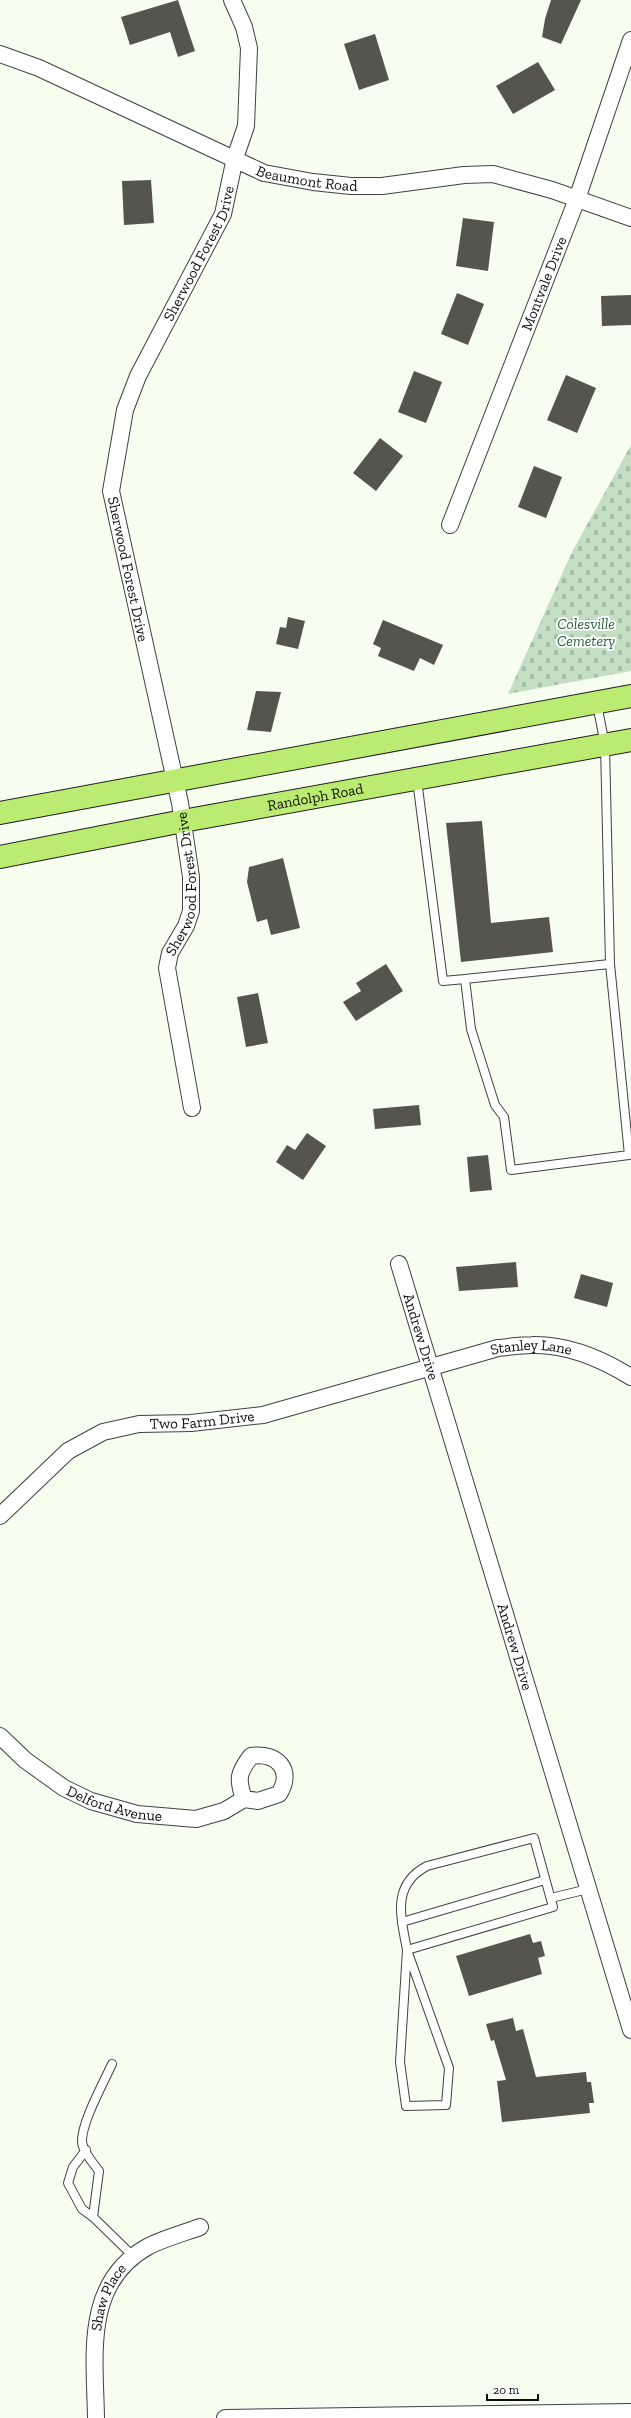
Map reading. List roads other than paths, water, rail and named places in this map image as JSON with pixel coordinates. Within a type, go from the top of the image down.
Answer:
[{"type":"main road","points":[[0,812],[631,696]]},
{"type":"main road","name":"Randolph Road","points":[[0,857],[183,821],[631,740]]},
{"type":"street","name":"Sherwood Forest Drive","points":[[192,1108],[167,968],[170,953],[186,926],[191,911],[191,877],[175,779],[111,490],[125,410],[138,376],[223,214],[235,158],[246,126],[249,48],[244,27],[232,0]]},
{"type":"street","name":"Montvale Drive","points":[[450,525],[577,199],[631,40]]},
{"type":"street","name":"Beaumont Road","points":[[0,54],[39,68],[264,172],[313,182],[351,186],[382,186],[464,175],[493,174],[577,199],[631,218]]},
{"type":"street","name":"Andrew Drive","points":[[399,1264],[428,1367],[631,2030]]},
{"type":"street","name":"Stanley Lane","points":[[428,1367],[498,1348],[532,1345],[565,1349],[610,1364],[631,1377]]},
{"type":"street","name":"Two Farm Drive","points":[[0,1516],[68,1451],[103,1432],[139,1424],[191,1424],[263,1415],[428,1367]]},
{"type":"street","name":"Delford Avenue","points":[[0,1736],[25,1760],[64,1788],[91,1801],[137,1814],[196,1819],[224,1812],[244,1799]]},
{"type":"street","name":"Shaw Place","points":[[96,2418],[95,2331],[101,2300],[108,2286],[134,2257],[149,2246],[200,2227]]},
{"type":"street","points":[[225,2418],[444,2417],[631,2412]]},
{"type":"lane","points":[[465,979],[471,1029],[495,1105],[504,1117],[511,1170],[629,1155],[610,964],[605,745],[597,702]]},
{"type":"lane","points":[[417,779],[443,981],[610,964]]},
{"type":"lane","points":[[408,1950],[400,2062],[406,2106],[446,2105],[449,2068],[408,1950],[400,1906],[405,1888],[416,1871],[427,1866],[534,1838],[553,1907],[408,1950]]},
{"type":"lane","points":[[402,1922],[545,1880]]},
{"type":"lane","points":[[551,1898],[588,1889]]},
{"type":"lane","points":[[94,2217],[99,2171],[82,2142],[88,2117],[112,2064]]},
{"type":"lane","points":[[86,2150],[73,2167],[68,2183],[82,2209],[94,2217],[134,2257]]},
{"type":"park label","name":"Colesville Cemetery","points":[[586,632]]}]
